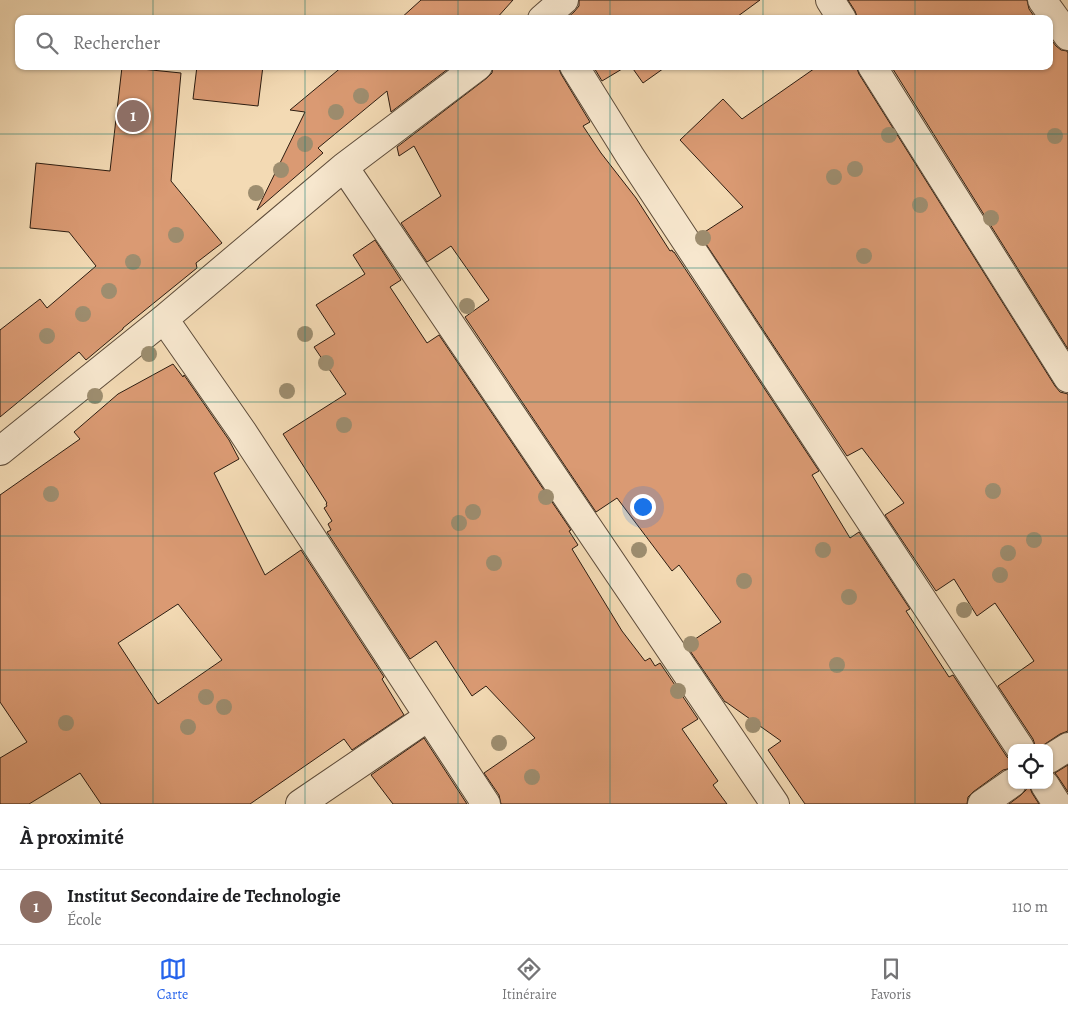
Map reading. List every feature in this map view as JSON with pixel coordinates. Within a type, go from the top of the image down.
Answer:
[{"type":"street","points":[[546,15],[564,0]]},
{"type":"street","points":[[830,0],[839,15]]},
{"type":"street","points":[[1042,0],[1053,15]]},
{"type":"street","points":[[1053,15],[1068,36]]},
{"type":"street","points":[[0,451],[164,319],[344,167],[473,70]]},
{"type":"street","points":[[576,70],[630,156],[1017,744]]},
{"type":"street","points":[[875,70],[1068,378]]},
{"type":"street","points":[[344,167],[775,804]]},
{"type":"street","points":[[164,319],[242,431],[486,804]]},
{"type":"street","points":[[300,804],[428,717]]},
{"type":"street","points":[[1053,756],[1068,747]]},
{"type":"street","points":[[982,804],[1008,786]]},
{"type":"street","points":[[1047,789],[1057,804]]},
{"type":"building","points":[[421,0],[513,0],[500,15],[404,15]]},
{"type":"building","points":[[579,0],[760,0],[739,15],[570,15],[579,6]]},
{"type":"building","points":[[848,0],[1027,0],[1029,9],[1033,15],[856,15]]},
{"type":"building","points":[[1053,42],[1061,50],[1067,51],[1068,349],[894,70],[1053,70]]},
{"type":"building","points":[[122,70],[152,70],[181,73],[171,181],[222,243],[196,263],[197,268],[86,360],[79,352],[0,417],[0,330],[40,299],[47,308],[96,266],[69,232],[30,228],[36,163],[110,171]]},
{"type":"building","points":[[197,70],[262,70],[258,106],[193,99]]},
{"type":"building","points":[[338,70],[447,70],[391,112],[387,91],[318,148],[323,153],[257,210],[305,112],[290,110]]},
{"type":"building","points":[[492,70],[560,70],[590,122],[583,126],[601,153],[636,198],[670,251],[674,252],[819,471],[812,475],[850,538],[859,532],[910,609],[906,611],[949,677],[953,675],[1008,758],[1008,769],[1003,770],[973,792],[968,797],[967,804],[805,804],[768,750],[781,741],[725,702],[686,645],[721,622],[679,565],[672,571],[617,498],[596,512],[465,317],[489,300],[451,246],[427,262],[401,223],[441,196],[414,146],[399,156],[397,147],[487,78]]},
{"type":"building","points":[[595,70],[620,70],[602,81]]},
{"type":"building","points":[[634,70],[661,70],[643,83]]},
{"type":"building","points":[[812,70],[858,70],[1055,386],[1060,392],[1068,394],[1068,731],[1045,744],[1035,744],[998,686],[1034,661],[995,603],[977,616],[954,579],[936,591],[885,515],[904,503],[862,448],[847,456],[700,235],[743,207],[680,140],[723,99],[742,119]]},
{"type":"building","points":[[375,240],[401,280],[390,287],[427,343],[439,335],[571,530],[569,531],[578,545],[572,549],[622,631],[645,661],[650,658],[655,666],[660,663],[698,719],[682,729],[718,781],[713,785],[727,804],[501,804],[499,795],[484,773],[535,738],[486,686],[472,696],[436,641],[410,659],[327,532],[331,530],[328,524],[332,521],[324,508],[327,506],[327,503],[283,434],[346,394],[314,347],[335,334],[316,305],[365,274],[353,255]]},
{"type":"building","points":[[173,364],[183,377],[184,375],[229,440],[239,459],[214,473],[265,575],[301,550],[384,677],[382,679],[404,715],[352,750],[344,739],[250,804],[101,804],[80,773],[29,804],[0,804],[0,758],[27,742],[0,702],[0,495],[80,439],[74,432],[118,394]],"holes":[[[178,604],[222,660],[158,704],[118,643]]]},
{"type":"building","points":[[424,738],[467,804],[393,804],[371,775]]},
{"type":"building","points":[[1068,765],[1068,792],[1055,773]]},
{"type":"building","points":[[1030,789],[1039,804],[1009,804],[1021,795],[1026,790]]},
{"type":"place","name":"Institut Secondaire de Technologie","points":[[133,116]]}]
